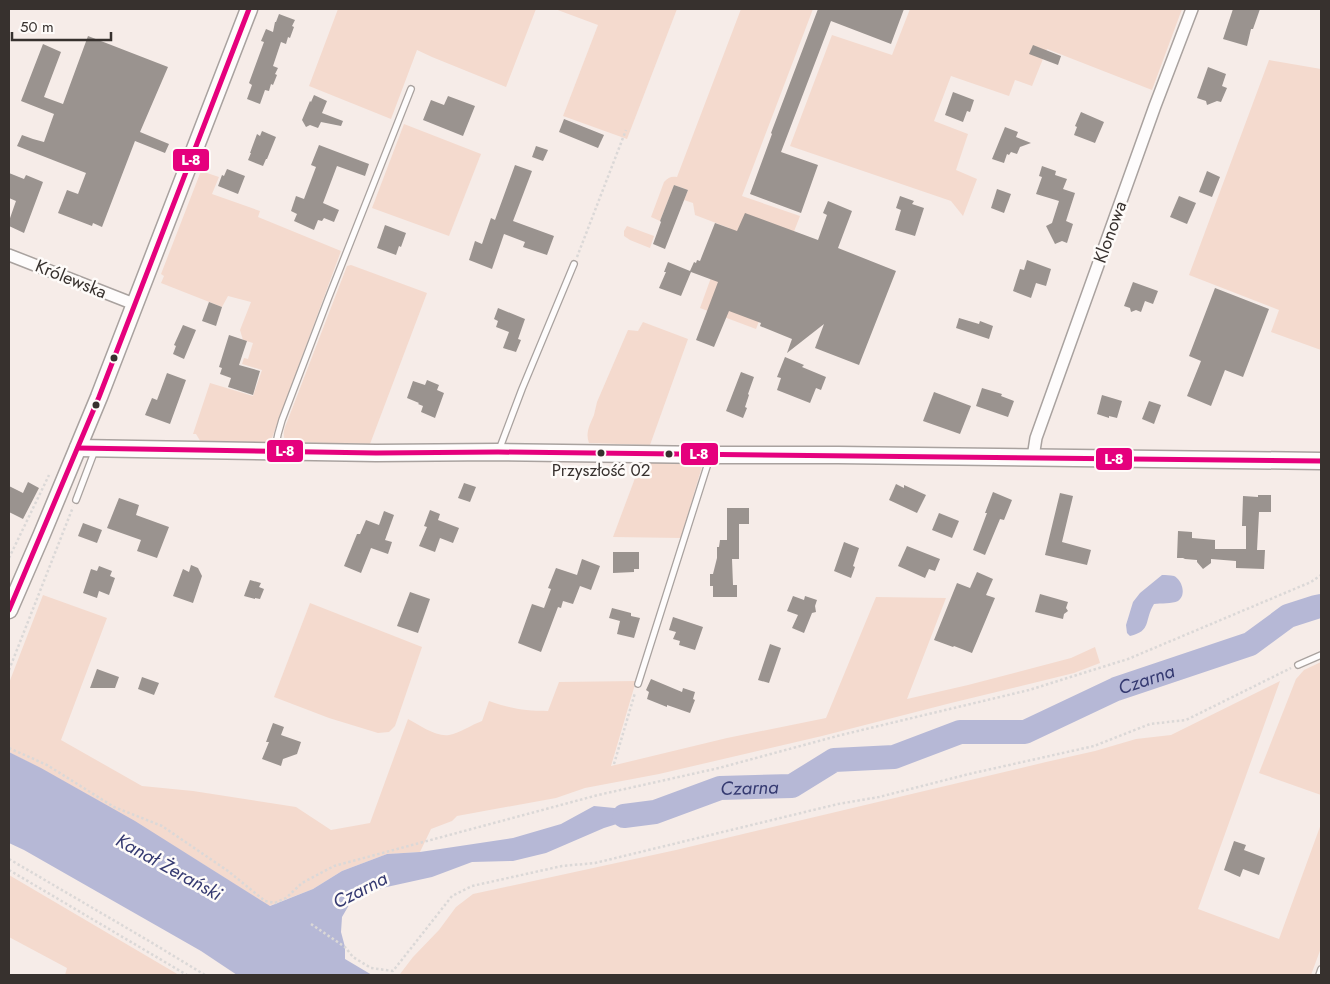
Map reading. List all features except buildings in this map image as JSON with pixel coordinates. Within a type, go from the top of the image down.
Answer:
[{"type":"street","points":[[9,610],[78,448],[249,9]]},
{"type":"street","name":"Klonowa","points":[[1033,457],[1036,438],[1192,9]]},
{"type":"street","name":"Królewska","points":[[9,255],[134,304]]},
{"type":"street","points":[[78,448],[376,453],[498,452],[1033,457],[1321,462]]},
{"type":"lane","points":[[275,451],[278,434],[286,411],[328,299],[411,89]]},
{"type":"lane","points":[[498,452],[574,264]]},
{"type":"lane","points":[[76,500],[96,448]]},
{"type":"lane","points":[[638,684],[710,455]]},
{"type":"lane","points":[[1298,665],[1321,655]]},
{"type":"lane","points":[[1319,975],[1321,969]]},
{"type":"path","points":[[574,264],[626,130]]},
{"type":"path","points":[[9,670],[76,500]]},
{"type":"path","points":[[9,748],[48,765],[114,807],[162,826],[228,871],[265,901],[275,903],[286,898],[302,883],[334,866],[598,796],[719,768],[851,733],[1029,690],[1119,662],[1311,582],[1321,575]]},
{"type":"path","points":[[311,924],[344,947],[353,957],[371,968],[394,970],[452,896],[472,886],[562,866],[595,863],[838,804],[879,797],[969,774],[1094,746],[1150,724],[1186,720],[1298,665]]},
{"type":"path","points":[[614,764],[638,684]]},
{"type":"path","points":[[9,859],[205,975]]},
{"type":"path","points":[[9,870],[187,975]]},
{"type":"shaded area","points":[[338,9],[536,9],[506,87],[417,50],[391,119],[309,86]]},
{"type":"shaded area","points":[[555,9],[677,9],[627,139],[563,116],[598,25]]},
{"type":"shaded area","points":[[741,9],[813,9],[742,196],[800,216],[756,329],[700,308],[729,228],[695,215],[693,203],[684,200],[688,190],[674,185],[660,221],[651,217],[664,182],[670,177],[677,177]]},
{"type":"shaded area","points":[[910,9],[1182,9],[1152,90],[1047,49],[1032,86],[1015,80],[1009,96],[951,76],[934,121],[968,134],[956,170],[977,179],[963,216],[951,201],[790,146],[832,35],[892,55]]},
{"type":"shaded area","points":[[1269,60],[1321,69],[1321,350],[1271,332],[1279,310],[1189,275]]},
{"type":"shaded area","points":[[404,124],[481,154],[449,236],[372,208]]},
{"type":"shaded area","points":[[201,171],[219,177],[212,194],[260,211],[258,217],[341,251],[272,438],[264,444],[202,444],[196,434],[193,434],[210,383],[253,396],[262,370],[242,364],[244,358],[248,359],[253,343],[243,340],[240,330],[251,302],[228,296],[222,307],[161,283],[164,276],[161,274]]},
{"type":"shaded area","points":[[627,226],[654,236],[650,248],[624,236]]},
{"type":"shaded area","points":[[351,265],[427,293],[370,444],[286,442],[284,430],[347,266]]},
{"type":"shaded area","points":[[643,322],[688,339],[650,445],[589,443],[588,432],[597,402],[628,330],[638,331]]},
{"type":"shaded area","points":[[641,462],[703,463],[681,538],[613,537]]},
{"type":"shaded area","points":[[43,595],[107,618],[61,740],[142,786],[193,791],[296,807],[331,830],[370,823],[408,719],[433,732],[449,735],[482,721],[489,701],[518,709],[548,711],[559,682],[636,681],[611,766],[727,738],[826,718],[876,597],[946,598],[907,699],[1071,658],[1095,647],[1100,663],[1074,673],[822,736],[659,774],[585,788],[556,798],[457,816],[452,821],[431,829],[420,852],[387,854],[342,871],[313,889],[269,906],[108,807],[9,752],[9,683]]},
{"type":"shaded area","points":[[310,603],[422,647],[395,726],[389,732],[378,733],[329,718],[274,697]]},
{"type":"shaded area","points":[[1321,662],[1321,795],[1259,773],[1296,679],[1304,670]]},
{"type":"shaded area","points":[[1280,681],[1198,909],[1279,939],[1321,824],[1321,948],[1311,975],[389,975],[400,974],[413,957],[439,930],[456,907],[473,894],[676,850],[1095,751],[1136,739],[1171,735]]},
{"type":"shaded area","points":[[9,875],[179,975],[65,975],[67,968],[9,937]]},
{"type":"water","points":[[1162,575],[1170,575],[1177,578],[1183,592],[1181,598],[1173,603],[1154,604],[1145,628],[1137,634],[1130,636],[1127,633],[1126,625],[1133,602],[1140,593]]},
{"type":"water","name":"Kanał Żerański","points":[[9,752],[135,821],[270,906],[313,889],[342,871],[387,854],[420,852],[513,838],[561,824],[594,806],[655,812],[604,828],[546,853],[513,861],[472,862],[432,877],[364,892],[352,900],[342,917],[341,932],[345,947],[345,959],[372,975],[237,975],[201,951],[9,843]]},
{"type":"waterway","name":"Czarna","points":[[624,816],[655,812],[720,788],[792,786],[834,760],[894,757],[960,732],[1025,732],[1116,689],[1250,644],[1288,616],[1321,606]]},
{"type":"transit line","name":"L-8","points":[[9,610],[99,397],[249,9]]},
{"type":"transit line","name":"L-8","points":[[78,448],[376,453],[498,452],[1321,461]]},
{"type":"place","name":"Przyszłość 02","points":[[601,453]]}]
